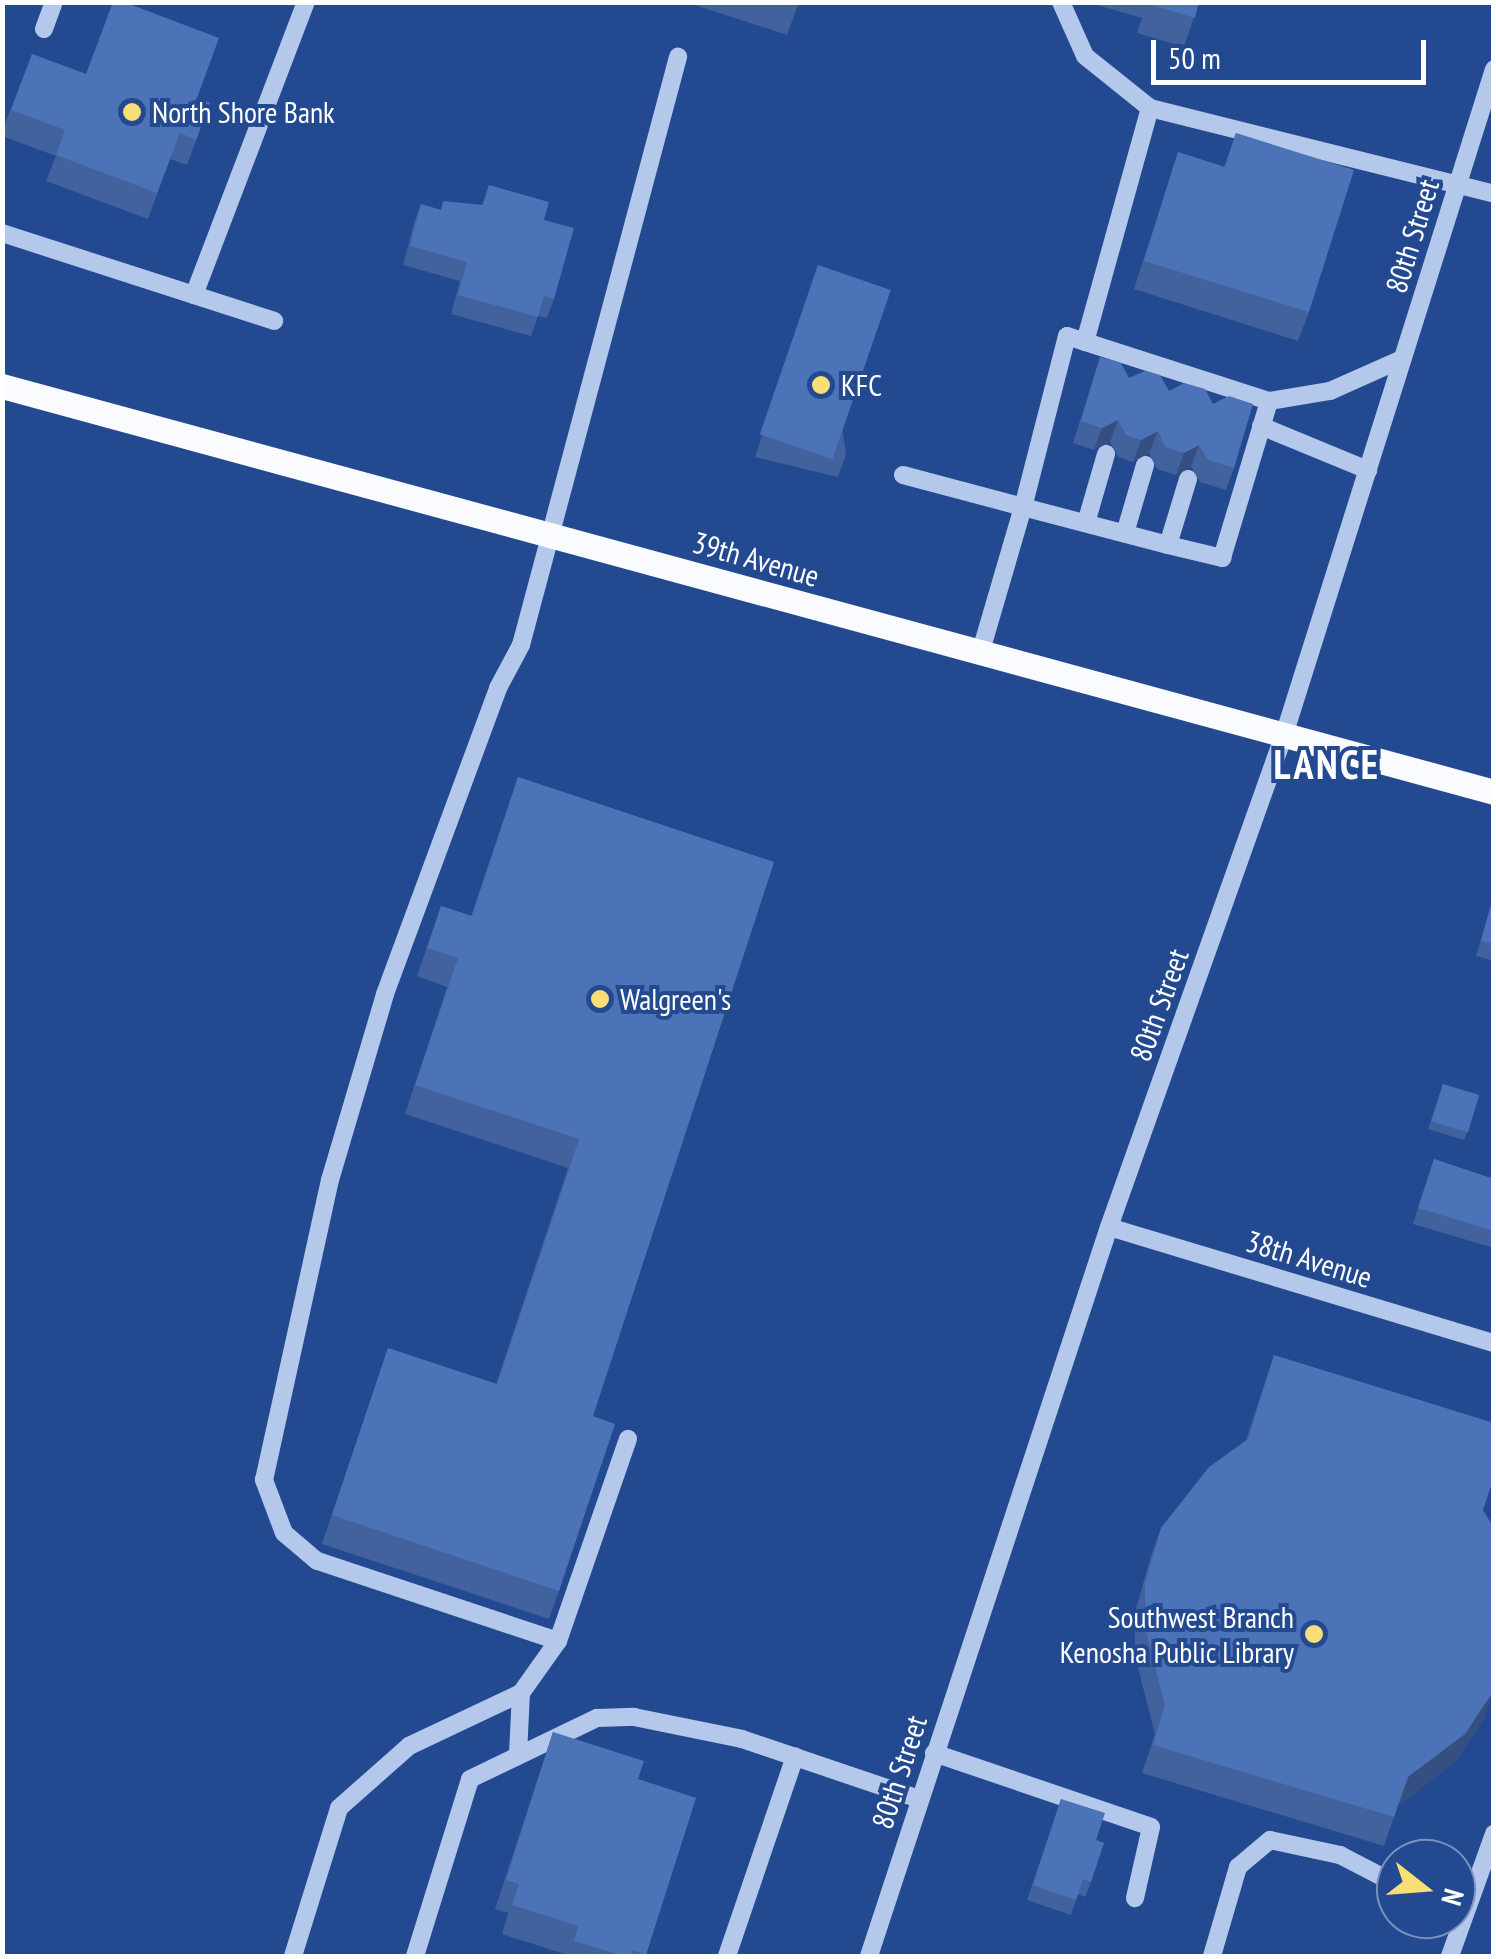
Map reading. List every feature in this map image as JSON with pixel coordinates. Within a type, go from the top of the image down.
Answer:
[{"type":"main road","name":"39th Avenue","points":[[2,386],[549,538],[1286,732],[1494,792]]},
{"type":"street","points":[[44,30],[54,2]]},
{"type":"street","points":[[194,294],[306,2]]},
{"type":"street","points":[[1061,2],[1085,56],[1150,108],[1494,194]]},
{"type":"street","points":[[558,1641],[317,1561],[284,1533],[264,1480],[330,1180],[385,994],[498,688],[521,645],[678,57]]},
{"type":"street","name":"80th Street","points":[[876,1955],[919,1798],[1109,1227],[1286,732],[1494,68]]},
{"type":"street","points":[[1084,342],[1150,108]]},
{"type":"street","points":[[2,233],[274,320]]},
{"type":"street","points":[[980,654],[1023,507],[1066,336],[1132,366],[1216,392],[1269,401],[1330,391],[1402,359]]},
{"type":"street","points":[[903,475],[1222,558],[1269,401]]},
{"type":"street","points":[[1261,426],[1368,470]]},
{"type":"street","points":[[1086,523],[1106,454]]},
{"type":"street","points":[[1125,533],[1145,466]]},
{"type":"street","points":[[1168,544],[1188,478]]},
{"type":"street","name":"38th Avenue","points":[[1109,1227],[1494,1343]]},
{"type":"street","points":[[292,1956],[338,1808],[409,1746],[521,1693],[558,1641],[628,1439]]},
{"type":"street","points":[[518,1754],[521,1693]]},
{"type":"street","points":[[415,1956],[470,1779],[598,1718],[634,1718],[794,1756],[919,1798]]},
{"type":"street","points":[[934,1754],[1151,1827],[1135,1898]]},
{"type":"street","points":[[728,1956],[794,1756]]},
{"type":"street","points":[[1476,1872],[1494,1834]]},
{"type":"street","points":[[1212,1956],[1238,1867],[1270,1840],[1340,1855],[1376,1874]]},
{"type":"building","name":"North Shore Bank","points":[[113,2],[124,2],[219,38],[197,98],[210,103],[196,140],[180,133],[157,193],[56,155],[65,130],[11,110],[32,54],[86,74]]},
{"type":"building","points":[[1148,2],[1199,2],[1195,18]]},
{"type":"building","points":[[1236,133],[1354,170],[1309,312],[1144,261],[1178,152],[1225,167]]},
{"type":"building","points":[[489,185],[549,202],[544,220],[574,228],[554,299],[544,296],[538,317],[458,295],[467,262],[410,246],[421,204],[441,210],[443,201],[483,205]]},
{"type":"building","name":"KFC","points":[[818,265],[891,290],[833,459],[760,434]]},
{"type":"building","points":[[1100,357],[1121,363],[1129,378],[1145,371],[1160,375],[1169,391],[1184,383],[1205,389],[1213,404],[1229,396],[1253,404],[1234,468],[1208,460],[1199,445],[1184,453],[1165,447],[1158,431],[1141,440],[1126,435],[1118,420],[1102,428],[1081,421]]},
{"type":"building","points":[[518,777],[774,862],[593,1416],[615,1424],[559,1591],[332,1515],[388,1348],[497,1384],[579,1139],[415,1085],[458,958],[427,948],[441,906],[472,916]]},
{"type":"building","points":[[1494,898],[1494,944],[1481,941]]},
{"type":"building","points":[[1443,1084],[1479,1095],[1468,1132],[1432,1121]]},
{"type":"building","points":[[1434,1159],[1494,1179],[1494,1231],[1418,1208]]},
{"type":"building","name":"Southwest Branch Kenosha Public Library","points":[[1274,1355],[1494,1423],[1494,1477],[1483,1510],[1494,1528],[1494,1690],[1465,1734],[1408,1777],[1394,1817],[1153,1745],[1165,1705],[1145,1627],[1145,1583],[1161,1528],[1209,1467],[1248,1439]]},
{"type":"building","points":[[553,1732],[644,1761],[638,1779],[696,1798],[646,1955],[633,1950],[631,1956],[624,1956],[574,1941],[578,1926],[512,1905],[519,1884],[506,1880]]},
{"type":"building","points":[[1061,1799],[1105,1813],[1096,1840],[1104,1843],[1091,1882],[1083,1879],[1076,1900],[1033,1885]]},
{"type":"place","name":"North Shore Bank","points":[[132,112]]},
{"type":"place","name":"KFC","points":[[821,385]]},
{"type":"place","name":"Walgreen's","points":[[600,999]]},
{"type":"place","name":"Southwest Branch Kenosha Public Library","points":[[1314,1634]]},
{"type":"district","name":"LANCE","points":[[1327,764]]}]
